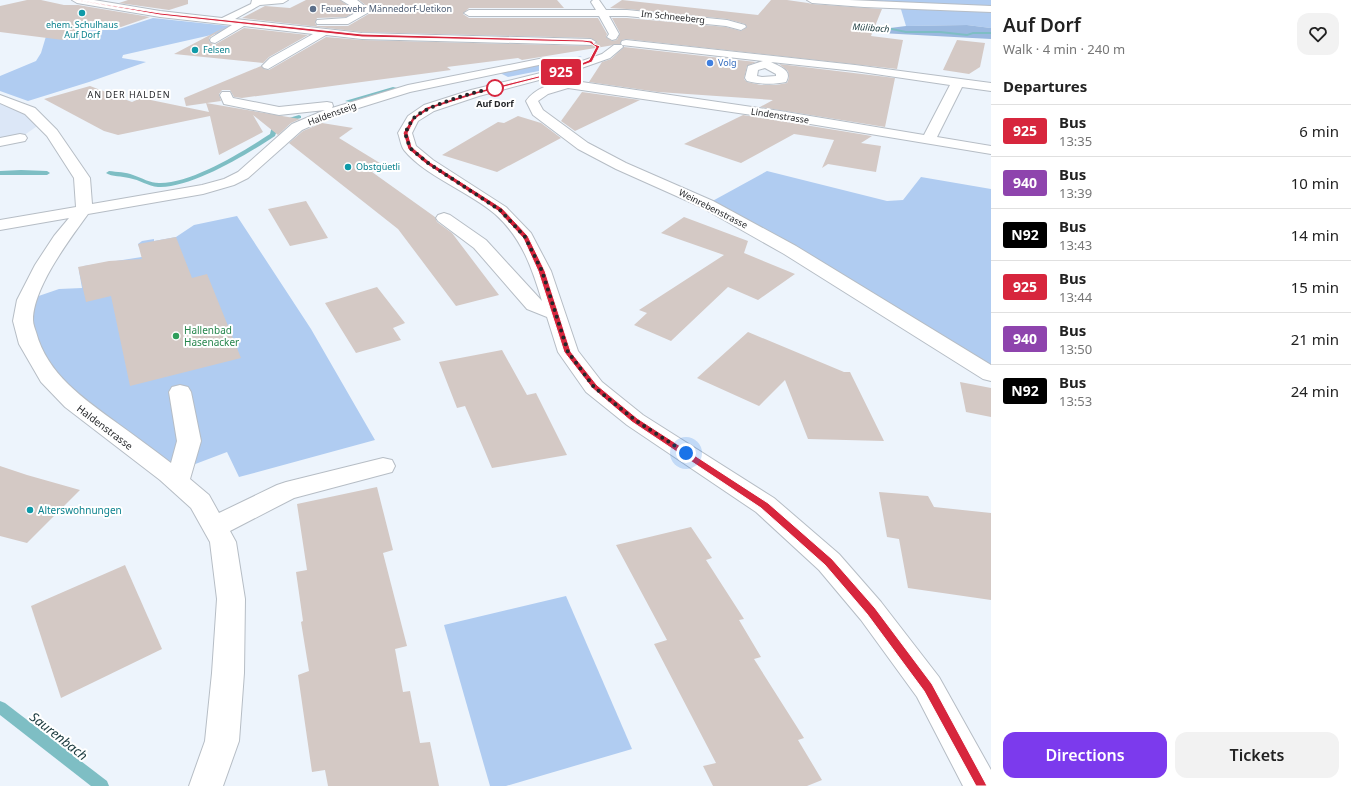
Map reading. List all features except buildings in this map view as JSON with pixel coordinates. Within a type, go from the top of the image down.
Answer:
[{"type":"street","points":[[77,0],[160,14],[324,32],[379,36],[500,40],[606,48],[958,82],[991,87]]},
{"type":"street","points":[[223,21],[246,10],[257,1],[283,0]]},
{"type":"street","points":[[246,10],[257,12],[263,16],[328,23],[348,21],[366,11],[352,1],[346,0]]},
{"type":"street","points":[[595,0],[613,30],[606,48],[569,70],[469,95],[429,108],[413,119],[405,133],[410,148],[428,163],[500,210],[525,237],[542,271],[568,352],[594,387],[635,420],[765,505],[829,562],[871,611],[928,687],[981,786]]},
{"type":"street","points":[[812,0],[864,4],[991,9]]},
{"type":"street","name":"Im Schneeberg","points":[[469,13],[547,17],[603,13],[654,15],[726,23],[742,27]]},
{"type":"street","points":[[215,40],[242,23]]},
{"type":"street","points":[[268,66],[274,60],[324,32]]},
{"type":"street","name":"Haldensteig","points":[[0,225],[203,189],[229,182],[243,175],[297,126],[344,108],[422,86],[606,48]]},
{"type":"street","name":"Weinrebenstrasse","points":[[606,48],[619,59],[573,78],[567,82],[568,84],[555,86],[537,94],[532,101],[538,112],[583,146],[621,166],[707,204],[790,250],[991,374]]},
{"type":"street","points":[[770,63],[769,78],[772,81],[756,80],[751,78],[752,68],[770,63]]},
{"type":"street","points":[[929,139],[958,82]]},
{"type":"street","name":"Lindenstrasse","points":[[568,84],[929,139],[991,150]]},
{"type":"street","points":[[226,95],[228,101],[279,111],[334,105],[344,108]]},
{"type":"street","points":[[0,99],[30,112],[52,133],[82,178],[84,209]]},
{"type":"street","points":[[0,142],[20,138]]},
{"type":"street","name":"Haldenstrasse","points":[[84,209],[60,240],[44,266],[27,300],[23,321],[29,344],[49,377],[73,402],[177,482],[200,502],[224,542],[231,599],[228,673],[222,741],[206,786]]},
{"type":"street","points":[[444,218],[480,244],[534,305],[555,313]]},
{"type":"street","points":[[177,482],[189,441],[180,392]]},
{"type":"street","points":[[214,527],[286,491],[383,466]]},
{"type":"shaded area","points":[[812,0],[991,0],[991,28],[967,25],[906,26],[900,6]]},
{"type":"shaded area","points":[[153,18],[229,26],[220,33],[123,55],[122,58],[146,62],[28,101],[0,91],[0,76],[36,61],[41,53],[47,33],[119,29]]},
{"type":"shaded area","points":[[868,24],[890,28],[906,26],[967,25],[991,28],[991,39],[862,32]]},
{"type":"shaded area","points":[[582,56],[569,63],[549,69],[508,77],[500,73]]},
{"type":"shaded area","points":[[0,99],[43,122],[20,138],[0,142]]},
{"type":"shaded area","points":[[767,171],[887,201],[903,200],[921,177],[991,189],[991,374],[707,204]]},
{"type":"shaded area","points":[[237,216],[311,329],[375,440],[239,477],[227,452],[169,474],[45,370],[27,300],[59,289],[82,288],[79,271],[84,266],[148,256],[145,246],[139,247],[138,244],[142,241],[154,239],[154,241],[176,237],[194,225]]},
{"type":"shaded area","points":[[566,596],[632,749],[506,786],[490,786],[444,625]]},
{"type":"waterway","name":"Mülibach","points":[[863,28],[967,35],[973,33],[991,33]]},
{"type":"waterway","points":[[348,101],[395,88]]},
{"type":"waterway","points":[[109,173],[131,176],[147,183],[160,185],[188,180],[244,154],[273,135],[275,126],[281,122],[299,117]]},
{"type":"waterway","points":[[0,173],[47,173]]},
{"type":"waterway","name":"Saurenbach","points":[[0,707],[102,786]]},
{"type":"bus line","name":"925","points":[[77,0],[135,11],[362,36],[583,41],[591,42],[599,47],[591,61],[569,70],[475,93],[429,108],[413,119],[405,133],[410,148],[428,163],[500,210],[525,237],[542,271],[568,352],[594,387],[635,420],[765,505],[829,562],[871,611],[928,687],[981,786]]},
{"type":"place","name":"Feuerwehr Männedorf-Uetikon","points":[[313,9]]},
{"type":"place","name":"ehem. Schulhaus Auf Dorf","points":[[82,13]]},
{"type":"place","name":"Felsen","points":[[195,50]]},
{"type":"place","name":"Volg","points":[[710,63]]},
{"type":"place","name":"Auf Dorf","points":[[495,88]]},
{"type":"place","name":"Obstgüetli","points":[[348,167]]},
{"type":"place","name":"Hallenbad Hasenacker","points":[[176,336]]},
{"type":"place","name":"Alterswohnungen","points":[[30,510]]},
{"type":"district","name":"AN DER HALDEN","points":[[129,95]]},
{"type":"route","points":[[495,88],[429,108],[413,119],[405,133],[410,148],[428,163],[500,210],[525,237],[542,271],[568,352],[594,387],[635,420],[686,453]]}]
